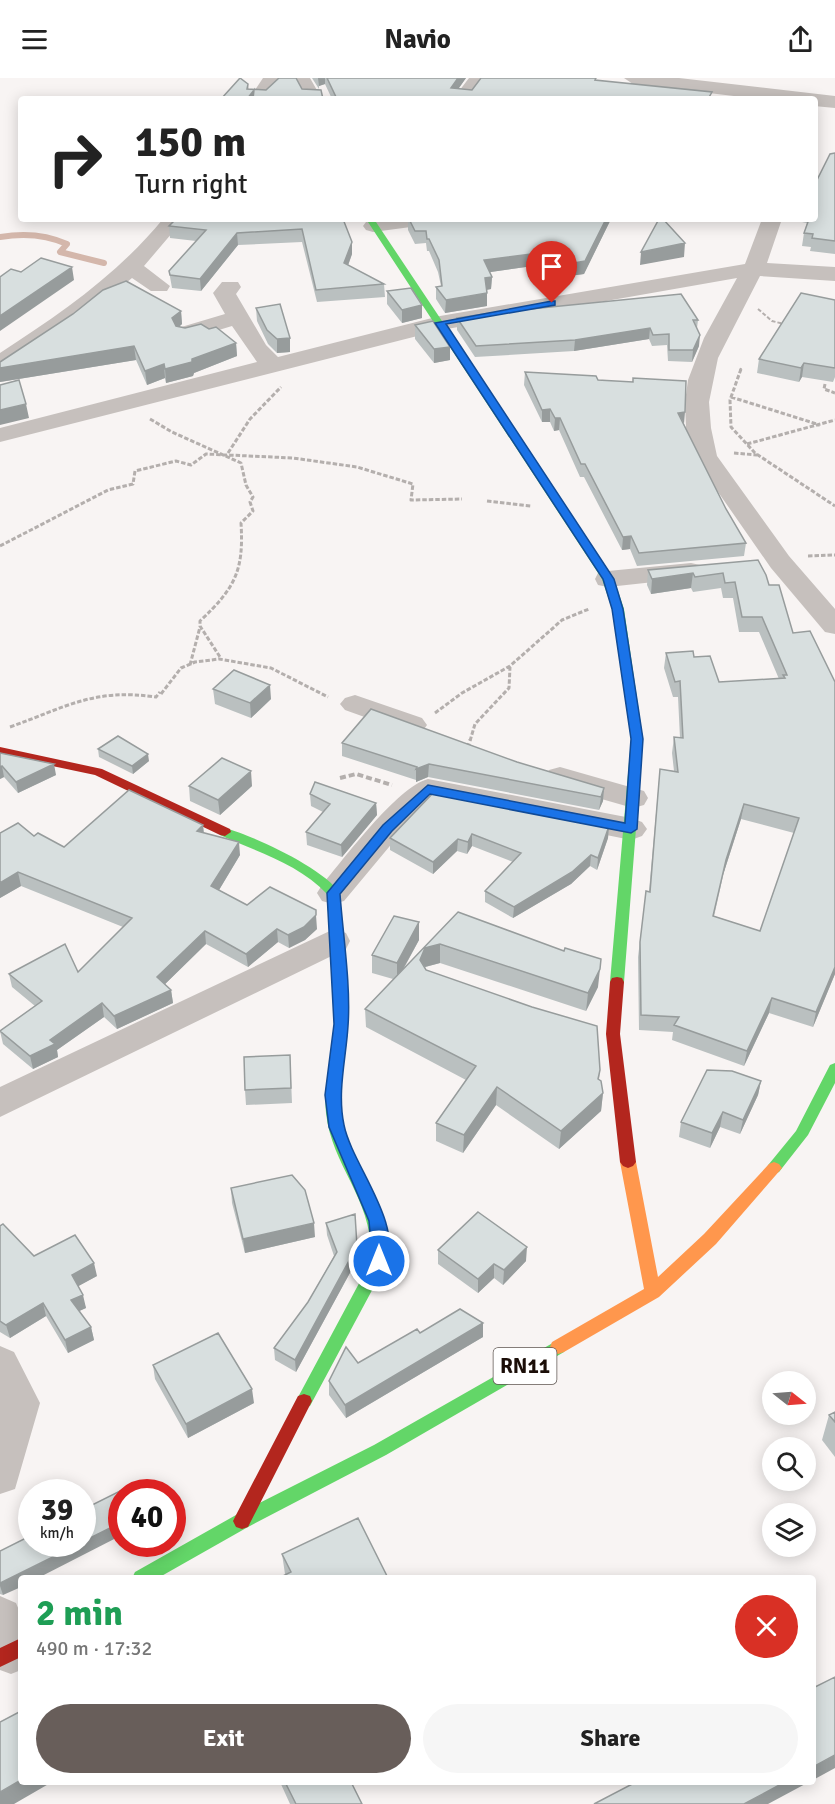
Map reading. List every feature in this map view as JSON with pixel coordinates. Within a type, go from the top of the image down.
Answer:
[{"type":"street","points":[[260,96],[272,78]]},
{"type":"street","points":[[301,78],[311,96]]},
{"type":"street","points":[[464,96],[479,78]]},
{"type":"street","points":[[634,82],[766,96]]},
{"type":"street","points":[[818,101],[835,102]]},
{"type":"street","points":[[0,364],[11,347],[65,322],[132,268],[147,254],[172,222]]},
{"type":"street","points":[[371,222],[559,503],[612,589],[637,739],[631,829],[598,1029],[623,1137],[652,1292]]},
{"type":"street","points":[[771,222],[753,269],[708,350],[700,374],[698,403],[702,445],[705,456],[768,563],[835,626]]},
{"type":"street","points":[[132,268],[159,286]]},
{"type":"street","points":[[0,435],[440,323],[753,269],[835,274]]},
{"type":"street","points":[[230,287],[224,293],[257,349],[273,365]]},
{"type":"street","points":[[186,333],[240,317]]},
{"type":"street","points":[[612,589],[711,569]]},
{"type":"street","points":[[356,704],[431,721]]},
{"type":"street","points":[[0,751],[98,772],[308,872],[324,881],[333,893],[334,941],[341,1024],[333,1095],[336,1127],[377,1221],[381,1246],[379,1261],[331,1347],[242,1521]]},
{"type":"street","points":[[532,768],[633,798]]},
{"type":"street","points":[[333,893],[388,828],[428,789],[631,829]]},
{"type":"street","points":[[0,1103],[334,941]]},
{"type":"street","name":"RN11","points":[[146,1575],[242,1521],[380,1449],[652,1292],[710,1239],[762,1185],[801,1135],[835,1069]]},
{"type":"street","points":[[0,1364],[20,1403],[0,1475]]},
{"type":"path","points":[[734,303],[754,306],[772,321],[790,326]]},
{"type":"path","points":[[227,454],[250,419],[291,376],[298,358]]},
{"type":"path","points":[[741,368],[731,397],[731,427],[754,453],[835,506]]},
{"type":"path","points":[[825,384],[824,389],[834,392]]},
{"type":"path","points":[[731,397],[750,405],[820,425]]},
{"type":"path","points":[[131,402],[133,406],[159,425],[227,454],[241,463],[246,485],[254,497],[250,502],[253,511],[241,522],[243,549],[234,582],[221,602],[200,621],[190,664]]},
{"type":"path","points":[[747,444],[835,420]]},
{"type":"path","points":[[0,546],[108,490],[133,484],[135,471],[176,460],[191,465],[206,454],[293,458],[357,466],[413,483],[411,500],[462,499]]},
{"type":"path","points":[[487,501],[532,506],[559,503]]},
{"type":"path","points":[[431,721],[434,714],[462,693],[510,666],[562,620],[612,589]]},
{"type":"path","points":[[8,728],[80,699],[108,692],[156,697],[173,675],[190,664],[220,657],[200,626]]},
{"type":"path","points":[[161,694],[168,682],[185,665],[218,660],[247,660],[300,682],[313,693],[356,704]]},
{"type":"path","points":[[465,753],[475,724],[509,688],[510,666]]},
{"type":"path","points":[[340,778],[356,774],[410,791],[428,789]]},
{"type":"building","points":[[240,78],[248,84],[247,89],[266,90],[279,78],[296,78],[302,89],[321,90],[322,96],[253,96],[254,90],[249,96],[224,96]]},
{"type":"building","points":[[327,78],[458,78],[451,88],[472,90],[481,78],[596,78],[595,80],[712,92],[710,96],[336,96]]},
{"type":"building","points":[[835,153],[835,241],[812,238],[813,234],[804,233],[808,222],[818,222],[818,178],[830,154]]},
{"type":"building","points":[[173,222],[344,222],[352,242],[344,263],[384,284],[316,290],[302,229],[237,233],[200,279],[170,275],[169,271],[206,230],[169,226]]},
{"type":"building","points":[[410,222],[604,222],[585,261],[563,265],[555,251],[484,260],[492,277],[485,278],[487,293],[446,300],[436,287],[442,286],[439,260],[427,239],[426,231],[415,231]]},
{"type":"building","points":[[657,222],[666,222],[685,243],[641,252]]},
{"type":"building","points":[[41,258],[72,267],[0,316],[0,277],[11,269],[21,272]]},
{"type":"building","points":[[126,281],[181,311],[172,318],[176,326],[185,328],[201,324],[209,329],[216,327],[236,343],[192,359],[192,362],[165,369],[164,364],[145,371],[134,346],[0,368],[0,362],[73,314],[103,290]]},
{"type":"building","points":[[411,288],[422,305],[402,310],[387,291]]},
{"type":"building","points":[[801,293],[835,300],[835,368],[804,363],[801,368],[759,359]]},
{"type":"building","points":[[681,294],[698,320],[693,320],[700,335],[693,350],[669,350],[669,334],[653,335],[650,328],[575,340],[476,346],[457,318],[490,313]]},
{"type":"building","points":[[280,304],[290,338],[277,339],[267,330],[256,308]]},
{"type":"building","points":[[433,321],[450,347],[434,349],[415,325]]},
{"type":"building","points":[[525,372],[596,376],[598,380],[633,382],[633,378],[686,381],[685,412],[678,413],[726,509],[746,543],[639,553],[631,536],[623,537],[585,464],[581,464],[560,418],[555,418],[550,409],[542,410]]},
{"type":"building","points":[[19,380],[26,404],[0,410],[0,385]]},
{"type":"building","points":[[758,560],[769,585],[779,585],[793,633],[810,631],[835,682],[835,967],[816,1012],[772,998],[747,1051],[674,1025],[679,1017],[641,1015],[640,942],[646,891],[650,892],[660,769],[678,772],[674,737],[683,738],[680,681],[675,682],[666,653],[693,651],[694,657],[710,656],[719,682],[785,678],[783,675],[787,675],[762,617],[742,617],[735,582],[725,583],[723,573],[695,577],[693,573],[652,579],[648,570]],"holes":[[[744,804],[799,818],[760,931],[713,916],[726,860]]]},
{"type":"building","points":[[234,670],[270,685],[250,703],[213,689]]},
{"type":"building","points":[[371,709],[517,762],[604,788],[601,797],[429,764],[416,769],[417,767],[342,743]]},
{"type":"building","points":[[118,736],[148,754],[132,766],[98,749]]},
{"type":"building","points":[[0,753],[54,764],[16,782],[2,766],[0,767]]},
{"type":"building","points":[[222,758],[251,771],[218,800],[189,786]]},
{"type":"building","points":[[315,782],[376,803],[341,845],[306,832],[330,804],[310,794]]},
{"type":"building","points":[[129,790],[203,825],[197,831],[239,842],[211,886],[247,905],[270,887],[316,910],[316,915],[304,927],[288,935],[277,929],[246,954],[205,931],[157,977],[171,990],[114,1016],[102,1003],[50,1040],[55,1044],[30,1056],[0,1031],[42,1001],[9,974],[65,944],[78,972],[132,918],[18,872],[0,883],[0,833],[18,823],[34,836],[38,833],[64,847]]},
{"type":"building","points":[[435,791],[609,826],[598,858],[591,855],[572,872],[514,907],[485,891],[521,853],[472,834],[468,842],[458,839],[433,862],[390,838]]},
{"type":"building","points":[[458,912],[564,951],[565,948],[601,959],[600,969],[588,993],[440,944],[425,948],[420,960],[426,970],[532,1007],[597,1026],[600,1070],[598,1079],[601,1081],[603,1093],[561,1131],[497,1087],[464,1135],[436,1123],[476,1066],[365,1009]]},
{"type":"building","points":[[394,916],[419,922],[397,963],[372,955]]},
{"type":"building","points":[[290,1055],[291,1088],[245,1090],[244,1057]]},
{"type":"building","points":[[707,1070],[732,1071],[761,1081],[743,1120],[723,1112],[712,1133],[681,1122]]},
{"type":"building","points":[[292,1175],[305,1190],[314,1223],[243,1239],[231,1188]]},
{"type":"building","points":[[478,1212],[527,1247],[504,1270],[494,1264],[478,1279],[438,1250]]},
{"type":"building","points":[[355,1214],[357,1246],[295,1360],[274,1348],[308,1302],[337,1252],[326,1223]]},
{"type":"building","points":[[3,1224],[34,1256],[75,1235],[94,1263],[72,1275],[83,1295],[71,1300],[91,1327],[65,1340],[43,1303],[6,1325],[0,1321],[0,1226]]},
{"type":"building","points":[[460,1309],[483,1323],[345,1405],[329,1381],[346,1347],[358,1363],[417,1329],[420,1333]]},
{"type":"building","points":[[218,1333],[252,1389],[186,1424],[153,1365]]},
{"type":"building","points":[[835,1412],[835,1422],[829,1415]]},
{"type":"building","points":[[108,1497],[108,1529],[96,1535],[96,1503]]},
{"type":"building","points":[[358,1518],[386,1575],[285,1575],[291,1572],[282,1554]]},
{"type":"building","points":[[18,1542],[18,1557],[53,1557],[0,1583],[0,1551]]},
{"type":"building","points":[[835,1677],[835,1755],[816,1765],[816,1686]]},
{"type":"building","points":[[18,1713],[18,1782],[0,1792],[0,1722]]},
{"type":"building","points":[[286,1785],[352,1785],[362,1804],[296,1804]]},
{"type":"building","points":[[630,1785],[779,1785],[744,1804],[594,1804]]},
{"type":"waterway","points":[[0,237],[42,236],[67,244],[60,252],[104,263]]},
{"type":"traffic: fast","points":[[372,222],[608,579],[618,609],[637,739],[617,982]]},
{"type":"traffic: fast","points":[[225,832],[298,866],[324,883],[333,893],[341,1022],[333,1101],[334,1114],[342,1144],[377,1225],[380,1243],[379,1261],[304,1401]]},
{"type":"traffic: fast","points":[[774,1168],[801,1135],[835,1069]]},
{"type":"traffic: fast","points":[[146,1575],[242,1521],[380,1450],[558,1347]]},
{"type":"traffic: slow","points":[[628,1162],[653,1292]]},
{"type":"traffic: slow","points":[[558,1347],[653,1292],[710,1239],[774,1168]]},
{"type":"traffic: jam","points":[[0,751],[98,772],[225,832]]},
{"type":"traffic: jam","points":[[617,982],[613,1034],[628,1162]]},
{"type":"traffic: jam","points":[[242,1521],[304,1401]]},
{"type":"traffic: jam","points":[[0,1658],[18,1649]]},
{"type":"route","points":[[379,1261],[381,1246],[377,1221],[336,1127],[333,1095],[341,1024],[334,941],[333,893],[388,828],[428,789],[631,829],[637,739],[618,609],[608,579],[440,323],[552,303]]}]
